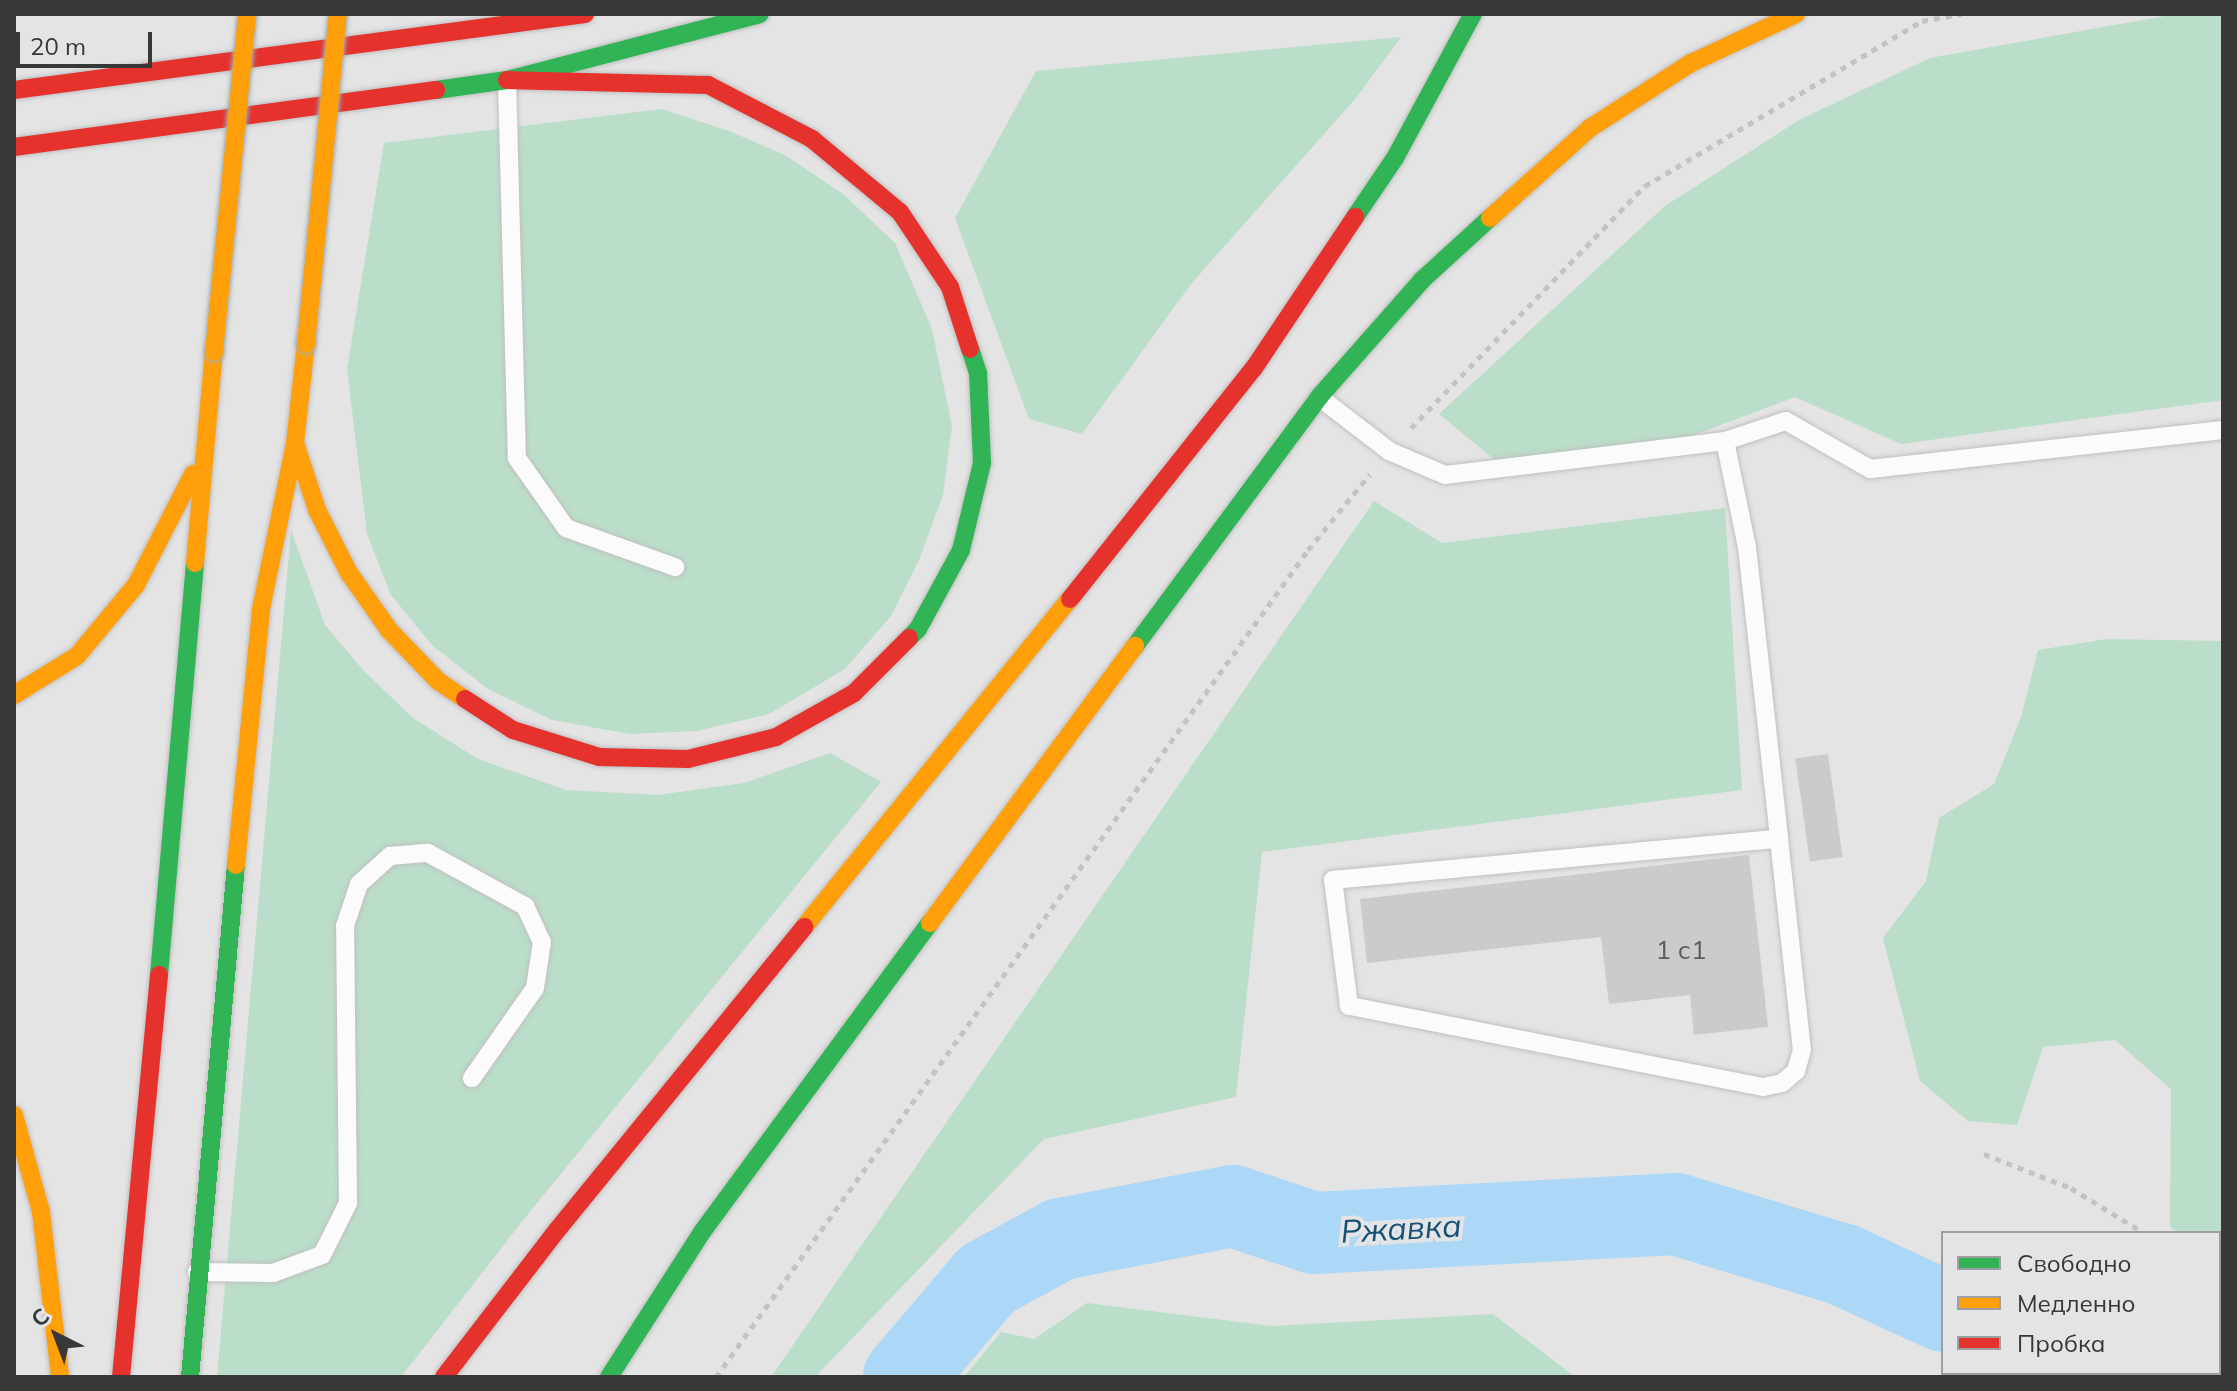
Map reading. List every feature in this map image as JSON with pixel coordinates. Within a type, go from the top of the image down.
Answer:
[{"type":"main road","points":[[121,1377],[146,1126],[204,450],[247,14]]},
{"type":"main road","points":[[190,1377],[197,1272],[261,609],[295,443],[338,14]]},
{"type":"main road","points":[[14,90],[585,14]]},
{"type":"main road","points":[[14,147],[507,80],[760,14]]},
{"type":"main road","points":[[444,1377],[558,1229],[1112,548],[1254,368],[1395,158],[1473,14]]},
{"type":"main road","points":[[609,1377],[702,1232],[1319,397],[1422,280],[1590,128],[1691,63],[1796,14]]},
{"type":"main road","points":[[295,443],[317,510],[349,573],[399,640],[438,681],[513,730],[599,757],[688,759],[776,737],[854,693],[918,629],[961,550],[982,463],[979,388],[978,373],[950,287],[900,212],[812,139],[708,85],[507,80]]},
{"type":"main road","points":[[14,695],[77,656],[136,585],[204,450]]},
{"type":"main road","points":[[14,1115],[41,1212],[60,1377]]},
{"type":"lane","points":[[507,80],[517,458],[566,528],[675,567]]},
{"type":"lane","points":[[1319,397],[1389,451],[1445,475],[1725,441],[1786,421],[1870,469],[2223,430]]},
{"type":"lane","points":[[1725,441],[1747,547],[1779,839],[1802,1050],[1796,1071],[1782,1083],[1763,1087],[1349,1006],[1333,880],[1779,839]]},
{"type":"lane","points":[[197,1272],[273,1273],[322,1255],[348,1203],[345,926],[359,884],[390,856],[428,853],[525,906],[542,942],[535,988],[472,1078]]},
{"type":"path","points":[[716,1377],[1308,550],[1389,451],[1645,186],[1922,21],[1961,14]]},
{"type":"path","points":[[1984,1154],[2071,1188],[2141,1231]]},
{"type":"green space","points":[[2176,14],[2223,14],[2223,400],[1901,444],[1795,397],[1627,460],[1506,469],[1439,414],[1665,206],[1799,120],[1930,58]]},
{"type":"green space","points":[[1401,37],[1356,98],[1191,284],[1082,434],[1029,419],[955,218],[1036,71]]},
{"type":"green space","points":[[662,109],[729,131],[785,155],[843,194],[895,243],[932,329],[952,426],[943,495],[919,560],[891,616],[845,669],[769,714],[697,731],[630,734],[552,720],[488,689],[433,646],[391,595],[367,534],[347,369],[384,143]]},
{"type":"green space","points":[[1374,501],[1442,543],[1725,508],[1742,790],[1262,852],[1236,1097],[1044,1139],[815,1377],[771,1377]]},
{"type":"green space","points":[[291,530],[325,625],[364,671],[413,718],[478,759],[566,790],[657,795],[744,783],[830,753],[881,782],[524,1219],[401,1377],[217,1377]]},
{"type":"green space","points":[[2107,639],[2223,641],[2223,1271],[2221,1231],[2175,1231],[2170,1227],[2171,1089],[2115,1040],[2043,1047],[2017,1125],[1968,1121],[1920,1081],[1883,938],[1926,881],[1939,818],[1994,784],[2021,717],[2038,650]]},
{"type":"green space","points":[[1087,1303],[1273,1326],[1493,1314],[1575,1377],[964,1377],[1001,1332],[1034,1339]]},
{"type":"building","points":[[1828,754],[1842,857],[1810,862],[1795,759]]},
{"type":"building","points":[[1749,855],[1768,1027],[1694,1035],[1690,995],[1609,1004],[1601,937],[1367,963],[1360,899]]},
{"type":"waterway","name":"Ржавка","points":[[904,1377],[987,1279],[1061,1239],[1233,1206],[1314,1233],[1676,1214],[1844,1265],[1941,1310]]},
{"type":"traffic: fast","points":[[436,90],[507,80],[760,14]]},
{"type":"traffic: fast","points":[[1355,217],[1395,158],[1473,14]]},
{"type":"traffic: fast","points":[[1135,646],[1319,397],[1422,280],[1490,218]]},
{"type":"traffic: fast","points":[[909,638],[918,629],[961,550],[982,463],[978,373],[970,349]]},
{"type":"traffic: fast","points":[[159,975],[195,563]]},
{"type":"traffic: fast","points":[[190,1377],[236,865]]},
{"type":"traffic: fast","points":[[609,1377],[702,1232],[930,923]]},
{"type":"traffic: slow","points":[[214,352],[247,14]]},
{"type":"traffic: slow","points":[[306,344],[338,14]]},
{"type":"traffic: slow","points":[[1490,218],[1590,128],[1691,63],[1796,14]]},
{"type":"traffic: slow","points":[[236,865],[261,609],[295,443],[306,344]]},
{"type":"traffic: slow","points":[[195,563],[214,352]]},
{"type":"traffic: slow","points":[[295,443],[317,510],[349,573],[389,630],[438,681],[465,699]]},
{"type":"traffic: slow","points":[[14,695],[77,656],[136,585],[193,474]]},
{"type":"traffic: slow","points":[[804,927],[1070,599]]},
{"type":"traffic: slow","points":[[930,923],[1135,646]]},
{"type":"traffic: slow","points":[[14,1115],[41,1212],[60,1377]]},
{"type":"traffic: jam","points":[[14,90],[585,14]]},
{"type":"traffic: jam","points":[[507,80],[708,85],[812,139],[900,212],[950,287],[970,349]]},
{"type":"traffic: jam","points":[[14,147],[436,90]]},
{"type":"traffic: jam","points":[[1070,599],[1254,368],[1355,217]]},
{"type":"traffic: jam","points":[[465,699],[513,730],[599,757],[688,759],[776,737],[854,693],[909,638]]},
{"type":"traffic: jam","points":[[444,1377],[558,1229],[804,927]]},
{"type":"traffic: jam","points":[[121,1377],[159,975]]}]
